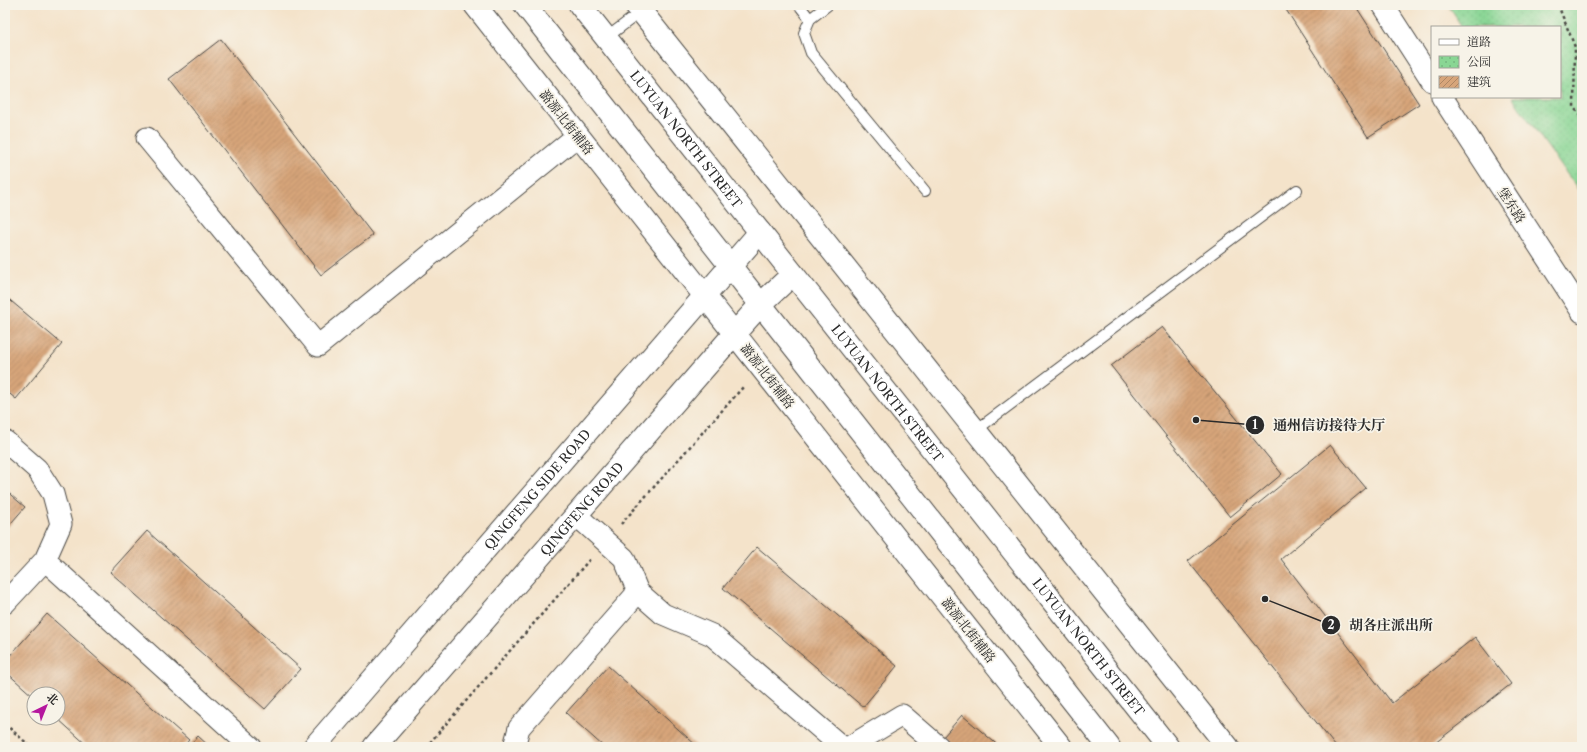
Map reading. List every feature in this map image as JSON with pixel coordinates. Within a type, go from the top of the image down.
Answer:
[{"type":"street","name":"潞源北街辅路","points":[[475,5],[704,297],[1061,747]]},
{"type":"street","points":[[525,5],[1109,747]]},
{"type":"street","name":"LUYUAN NORTH STREET","points":[[580,5],[1168,747]]},
{"type":"street","points":[[1383,5],[1431,79]]},
{"type":"street","points":[[642,7],[975,431],[1228,747]]},
{"type":"street","name":"堡东路","points":[[1443,98],[1582,312]]},
{"type":"street","points":[[147,138],[318,346],[577,136]]},
{"type":"street","name":"QINGFENG SIDE ROAD","points":[[314,747],[760,232]]},
{"type":"street","name":"QINGFENG ROAD","points":[[374,747],[734,334],[761,304],[793,274]]},
{"type":"street","points":[[5,441],[37,468],[53,494],[61,524],[44,560],[5,603]]},
{"type":"street","points":[[576,515],[624,558],[638,592],[663,614],[712,635],[842,747]]},
{"type":"street","points":[[44,560],[251,747]]},
{"type":"street","points":[[514,747],[518,728],[638,592]]},
{"type":"street","points":[[849,747],[902,715],[939,747]]},
{"type":"lane","points":[[799,5],[810,20]]},
{"type":"lane","points":[[828,5],[810,20],[804,33],[811,54],[925,191]]},
{"type":"lane","points":[[606,38],[642,7]]},
{"type":"lane","points":[[975,431],[1297,190]]},
{"type":"path","points":[[1558,5],[1575,47],[1574,108],[1582,117]]},
{"type":"path","points":[[5,724],[31,747]]},
{"type":"green space","points":[[1448,5],[1582,5],[1582,195],[1513,98],[1561,98],[1561,26],[1461,26]]},
{"type":"building","points":[[1283,5],[1355,5],[1419,104],[1368,137]]},
{"type":"building","points":[[221,39],[373,235],[321,275],[169,79]]},
{"type":"building","points":[[5,296],[62,344],[16,399],[5,390]]},
{"type":"building","points":[[1162,327],[1282,474],[1230,517],[1111,366]]},
{"type":"building","points":[[1330,445],[1366,488],[1281,559],[1392,703],[1475,637],[1511,684],[1430,747],[1336,747],[1188,561]]},
{"type":"building","points":[[5,490],[25,507],[5,530]]},
{"type":"building","points":[[147,531],[301,669],[265,709],[110,572]]},
{"type":"building","points":[[757,547],[897,666],[863,707],[723,588]]},
{"type":"building","points":[[47,614],[189,740],[183,747],[89,747],[66,726],[66,686],[26,686],[26,690],[5,671],[5,661]]},
{"type":"building","points":[[608,666],[698,747],[604,747],[566,713]]},
{"type":"building","points":[[962,715],[1000,747],[955,747],[943,737]]},
{"type":"building","points":[[198,736],[210,747],[188,747]]},
{"type":"place","name":"通州信访接待大厅","points":[[1196,420]]},
{"type":"place","name":"胡各庄派出所","points":[[1265,599]]}]
